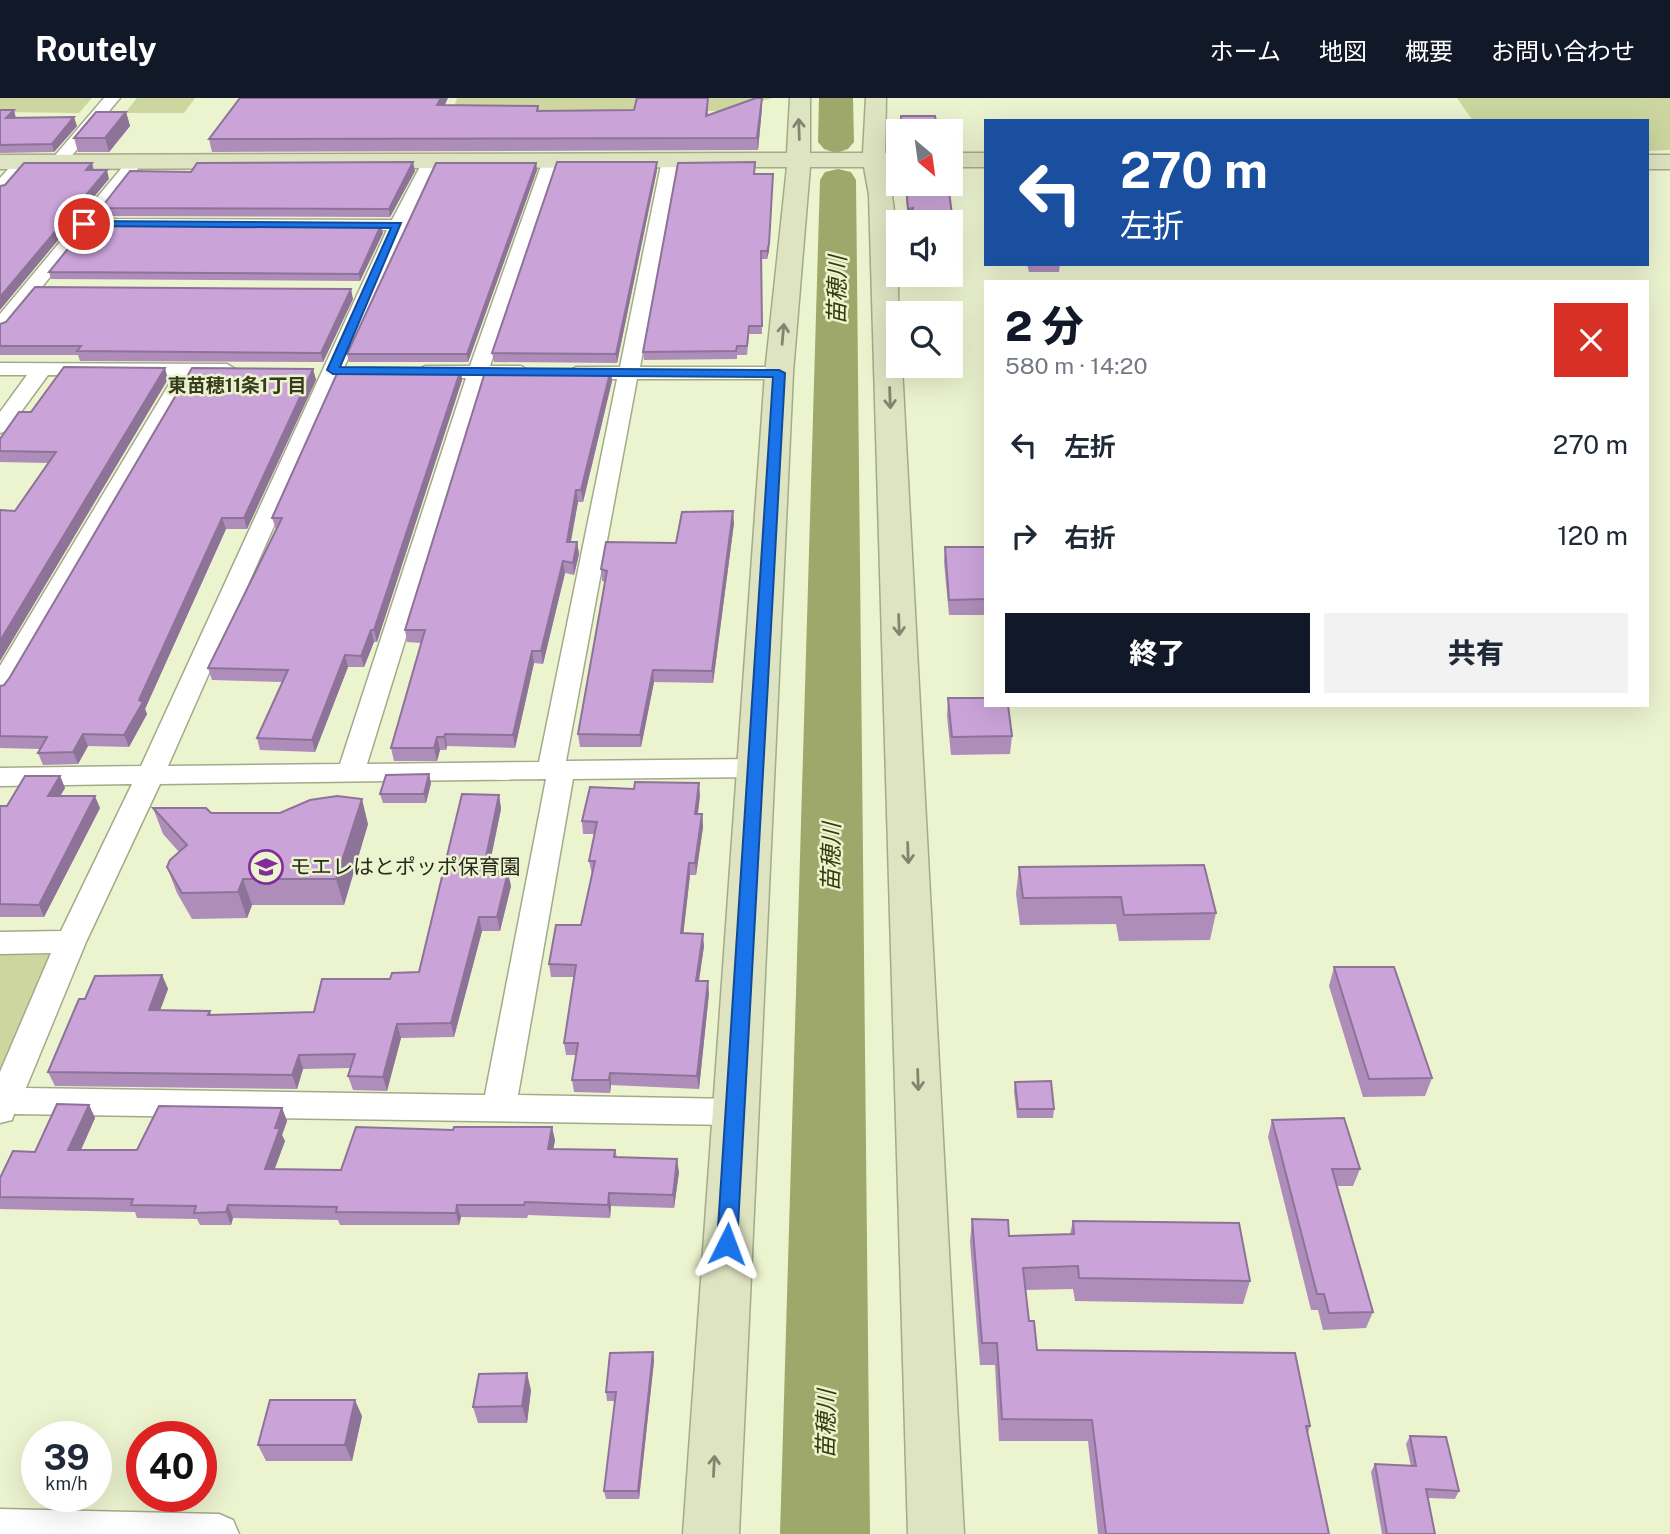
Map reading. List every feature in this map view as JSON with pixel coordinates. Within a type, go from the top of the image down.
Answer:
[{"type":"street","points":[[58,162],[113,98]]},
{"type":"street","points":[[710,1534],[754,768],[779,373],[799,160],[800,98]]},
{"type":"street","points":[[876,98],[886,160],[881,195],[936,1534]]},
{"type":"street","points":[[351,771],[478,372],[551,160]]},
{"type":"street","points":[[499,1111],[556,770],[628,373],[670,160]]},
{"type":"street","points":[[0,162],[886,160]]},
{"type":"street","points":[[963,160],[984,160]]},
{"type":"street","points":[[0,326],[136,161]]},
{"type":"street","points":[[0,188],[23,162]]},
{"type":"street","points":[[430,162],[398,225],[150,776],[71,942],[2,1105],[734,1112]]},
{"type":"street","points":[[1649,162],[1670,162]]},
{"type":"street","points":[[84,224],[398,225]]},
{"type":"street","points":[[32,288],[59,288]]},
{"type":"street","points":[[342,289],[369,290]]},
{"type":"street","points":[[0,369],[254,370]]},
{"type":"street","points":[[0,427],[42,369]]},
{"type":"street","points":[[0,688],[187,370]]},
{"type":"street","points":[[307,370],[359,371]]},
{"type":"street","points":[[399,371],[779,373]]},
{"type":"street","points":[[0,778],[351,771],[754,768]]},
{"type":"street","points":[[0,943],[71,942]]},
{"type":"street","points":[[0,1529],[219,1534]]},
{"type":"green space","points":[[0,98],[92,98],[79,113],[0,112]]},
{"type":"green space","points":[[137,98],[195,98],[184,113],[125,113]]},
{"type":"green space","points":[[457,98],[773,98],[727,111],[453,110]]},
{"type":"green space","points":[[1457,98],[1670,98],[1670,150],[1649,151],[1649,119],[1472,119]]},
{"type":"green space","points":[[0,955],[57,955],[0,1081]]},
{"type":"building","points":[[240,98],[441,98],[437,105],[538,106],[537,111],[634,110],[637,98],[708,98],[706,116],[762,98],[757,138],[209,139]]},
{"type":"building","points":[[0,110],[14,110],[6,118],[74,117],[52,144],[0,145]]},
{"type":"building","points":[[96,112],[126,112],[105,138],[74,138]]},
{"type":"building","points":[[901,116],[935,116],[936,119],[901,119]]},
{"type":"building","points":[[413,162],[389,209],[101,208],[130,171],[191,172],[197,163]]},
{"type":"building","points":[[557,162],[657,162],[616,354],[492,353]]},
{"type":"building","points":[[755,162],[754,174],[773,174],[769,244],[767,251],[761,251],[762,326],[749,326],[747,346],[737,346],[736,351],[643,352],[678,163]]},
{"type":"building","points":[[24,163],[92,163],[86,170],[107,170],[0,297],[0,186],[5,185]]},
{"type":"building","points":[[436,163],[536,163],[467,354],[347,354]]},
{"type":"building","points":[[907,196],[950,196],[951,210],[908,209]]},
{"type":"building","points":[[88,224],[381,225],[359,274],[49,272]]},
{"type":"building","points":[[35,287],[351,289],[321,353],[77,351],[81,346],[0,346],[0,324],[6,322]]},
{"type":"building","points":[[64,367],[165,368],[0,641],[0,510],[15,511],[56,452],[0,451],[0,439],[19,412],[31,412]]},
{"type":"building","points":[[192,368],[313,369],[244,518],[222,518],[139,700],[143,702],[124,735],[83,734],[73,752],[38,753],[47,737],[0,736],[0,686],[10,677]]},
{"type":"building","points":[[339,369],[461,369],[374,630],[371,630],[361,656],[345,655],[312,740],[257,738],[288,670],[208,668],[282,518],[272,518]]},
{"type":"building","points":[[486,369],[611,369],[581,490],[576,490],[567,542],[577,542],[573,563],[563,561],[541,651],[532,651],[513,735],[445,734],[444,737],[437,737],[434,748],[391,748],[425,630],[405,630]]},
{"type":"building","points":[[733,511],[712,671],[653,670],[640,735],[578,734],[607,571],[601,569],[606,542],[676,543],[682,512]]},
{"type":"building","points":[[945,547],[984,547],[984,599],[949,600]]},
{"type":"building","points":[[948,698],[984,698],[984,707],[1008,707],[1012,736],[952,737]]},
{"type":"building","points":[[429,774],[424,794],[380,794],[386,775]]},
{"type":"building","points":[[25,776],[60,776],[48,796],[95,796],[39,905],[0,904],[0,806],[7,806]]},
{"type":"building","points":[[635,782],[699,783],[695,814],[702,814],[695,863],[689,863],[681,933],[703,934],[696,981],[708,981],[697,1076],[610,1073],[609,1080],[572,1080],[578,1043],[564,1043],[576,965],[549,964],[556,925],[581,925],[595,861],[589,861],[597,822],[582,821],[590,787],[634,789]]},
{"type":"building","points":[[462,794],[499,795],[483,871],[508,872],[497,917],[479,917],[451,1023],[397,1024],[383,1077],[348,1076],[355,1054],[299,1055],[292,1075],[48,1072],[79,999],[85,999],[95,976],[162,975],[149,1010],[210,1011],[208,1015],[314,1012],[322,979],[390,979],[392,973],[419,972]]},
{"type":"building","points":[[337,796],[362,799],[336,879],[243,879],[238,892],[182,893],[167,867],[170,860],[187,845],[153,808],[206,808],[211,813],[280,813],[310,800]]},
{"type":"building","points":[[1204,865],[1216,913],[1124,915],[1121,897],[1023,898],[1019,867]]},
{"type":"building","points":[[1334,967],[1394,967],[1432,1078],[1369,1079]]},
{"type":"building","points":[[1051,1081],[1054,1109],[1018,1109],[1015,1082]]},
{"type":"building","points":[[57,1104],[89,1105],[68,1150],[137,1150],[159,1106],[282,1108],[275,1128],[280,1128],[265,1169],[341,1170],[356,1127],[453,1130],[454,1127],[552,1127],[548,1149],[615,1150],[614,1157],[677,1159],[673,1195],[609,1193],[608,1205],[525,1202],[524,1205],[457,1205],[456,1213],[336,1212],[337,1207],[228,1205],[226,1212],[194,1213],[196,1206],[131,1205],[133,1199],[0,1197],[0,1178],[13,1151],[35,1152]]},
{"type":"building","points":[[1344,1118],[1360,1169],[1332,1169],[1373,1312],[1329,1313],[1324,1294],[1317,1294],[1272,1120]]},
{"type":"building","points":[[972,1219],[1008,1220],[1009,1236],[1074,1234],[1073,1221],[1239,1223],[1250,1281],[1079,1278],[1078,1266],[1023,1268],[1029,1321],[1034,1321],[1037,1350],[1295,1353],[1310,1426],[1306,1426],[1329,1534],[1106,1534],[1092,1420],[1002,1419],[997,1343],[982,1343]]},
{"type":"building","points":[[653,1352],[638,1491],[604,1491],[616,1392],[606,1392],[610,1353]]},
{"type":"building","points":[[527,1373],[522,1406],[473,1407],[479,1374]]},
{"type":"building","points":[[270,1400],[355,1400],[345,1445],[258,1445]]},
{"type":"building","points":[[1410,1436],[1446,1437],[1459,1491],[1426,1489],[1435,1534],[1387,1534],[1375,1464],[1416,1466]]},
{"type":"waterway","name":"苗穂川","points":[[836,98],[836,142]]},
{"type":"waterway","name":"苗穂川","points":[[825,1534],[838,180]]},
{"type":"place","name":"モエレはとポッポ保育園","points":[[266,867]]},
{"type":"district","name":"東苗穂11条1丁目","points":[[237,385]]},
{"type":"route","points":[[84,224],[398,225],[333,370],[779,373],[727,1244]]}]
